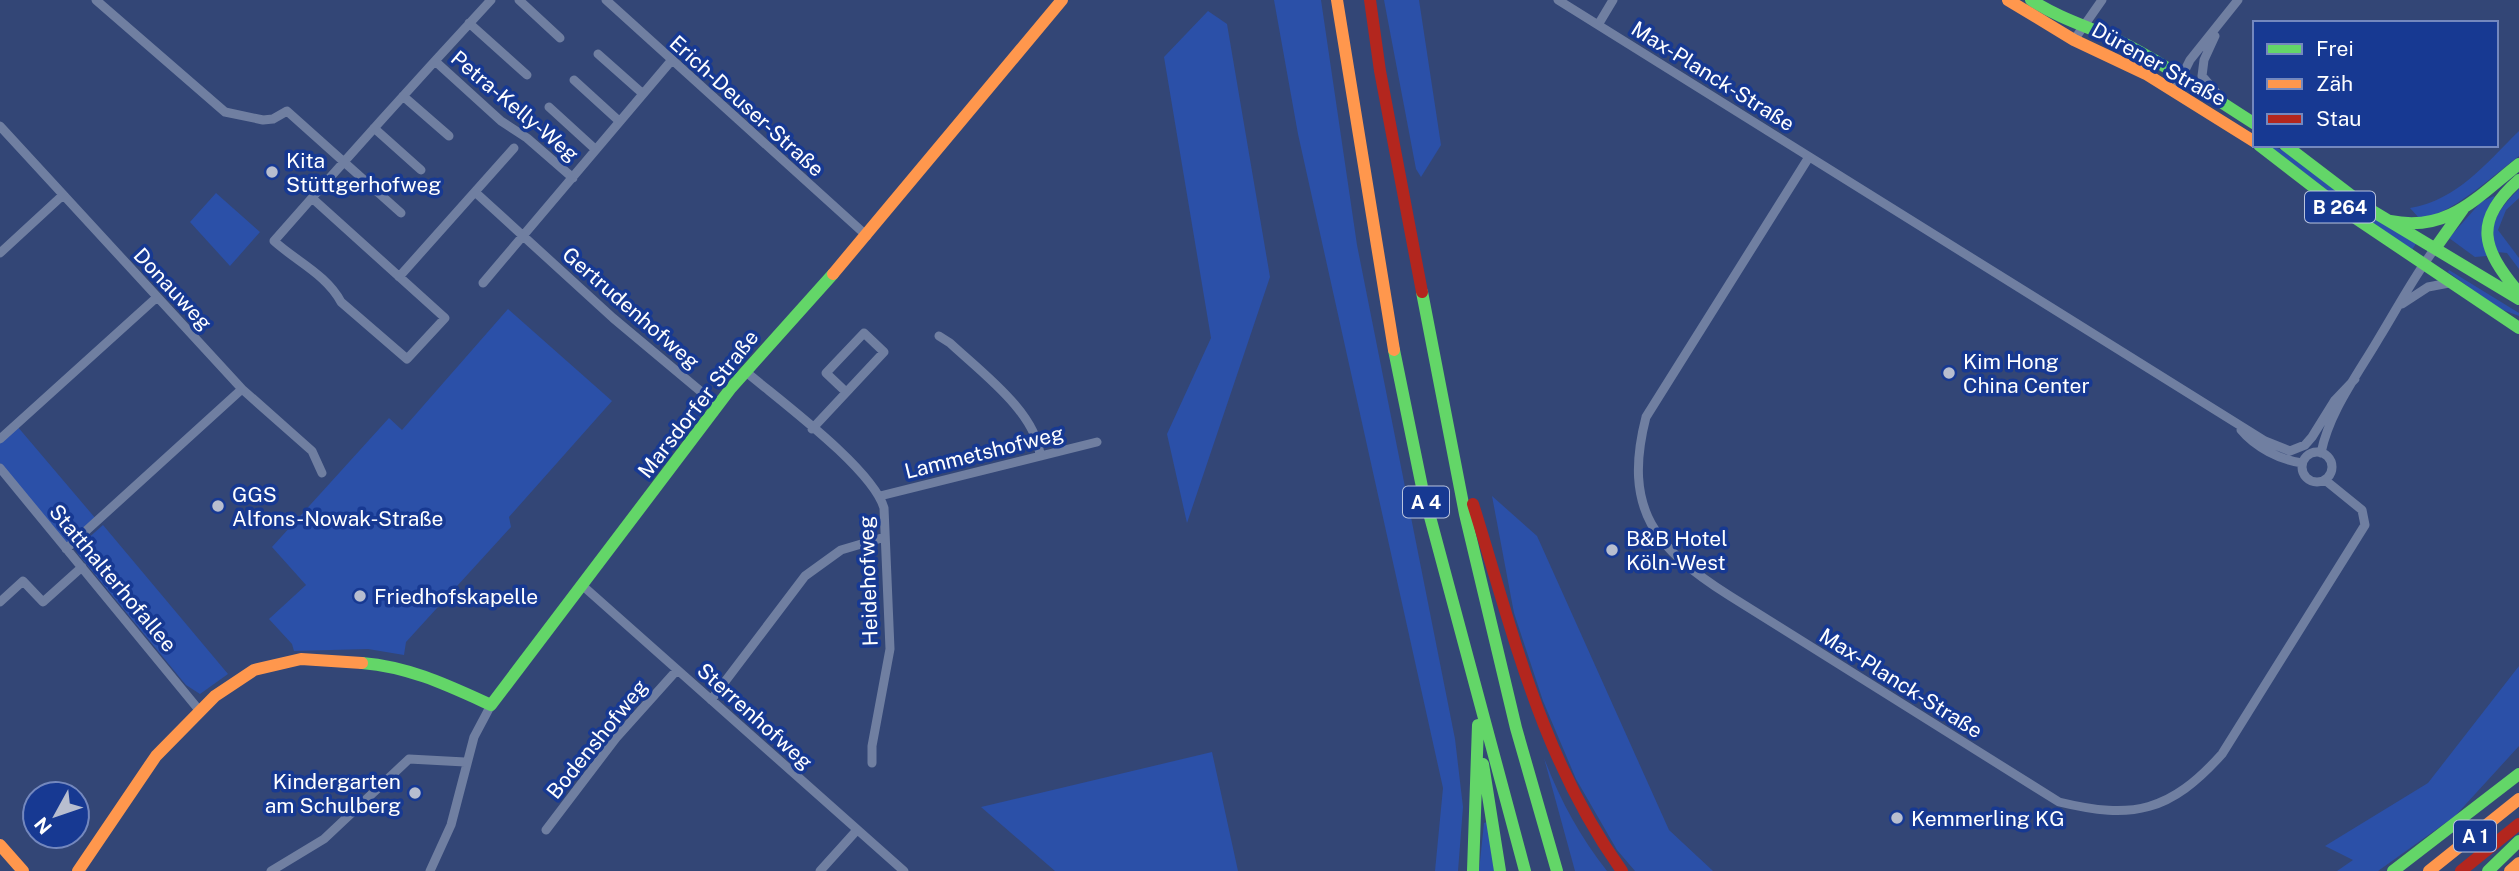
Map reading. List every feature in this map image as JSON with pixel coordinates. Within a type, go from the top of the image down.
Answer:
[{"type":"main road","name":"Marsdorfer Straße","points":[[491,705],[717,405],[867,236],[877,219],[896,201],[1062,0]]},
{"type":"main road","name":"A 4","points":[[1337,0],[1387,317],[1422,487],[1525,871]]},
{"type":"main road","name":"A 4","points":[[1370,0],[1390,123],[1465,514],[1516,729],[1557,871]]},
{"type":"main road","name":"Dürener Straße","points":[[2008,0],[2074,40],[2126,63],[2253,141]]},
{"type":"main road","name":"Dürener Straße","points":[[2031,0],[2062,19],[2112,38],[2253,123]]},
{"type":"main road","name":"B 264","points":[[2262,147],[2342,209],[2519,328]]},
{"type":"main road","name":"B 264","points":[[2288,147],[2369,209],[2519,299]]},
{"type":"main road","points":[[2390,221],[2422,226],[2436,222],[2467,203],[2519,164]]},
{"type":"main road","points":[[2519,180],[2498,197],[2488,213],[2486,241],[2501,273],[2519,293]]},
{"type":"main road","points":[[2436,247],[2467,203]]},
{"type":"main road","points":[[1451,435],[1553,750],[1585,817],[1622,871]]},
{"type":"main road","points":[[78,871],[156,756],[200,709],[254,670],[301,659],[396,666],[426,675],[491,705]]},
{"type":"main road","points":[[1473,871],[1479,747],[1478,697]]},
{"type":"main road","points":[[1479,747],[1496,831],[1500,871]]},
{"type":"main road","points":[[2462,819],[2519,758]]},
{"type":"main road","points":[[2393,871],[2519,774]]},
{"type":"main road","name":"A 1","points":[[2429,871],[2519,799]]},
{"type":"main road","name":"A 1","points":[[2461,871],[2519,824]]},
{"type":"main road","points":[[2488,871],[2519,841]]},
{"type":"main road","points":[[0,845],[23,871]]},
{"type":"main road","points":[[2510,871],[2519,863]]},
{"type":"street","points":[[96,0],[225,112],[262,120],[273,119],[287,111],[401,213]]},
{"type":"street","points":[[312,198],[445,318],[407,359],[341,302],[337,293],[304,263],[294,259],[274,241],[312,198],[345,161],[374,128],[491,0]]},
{"type":"street","points":[[519,0],[560,38]]},
{"type":"street","name":"Erich-Deuser-Straße","points":[[606,0],[867,236]]},
{"type":"street","name":"Max-Planck-Straße","points":[[1558,0],[2237,426],[2282,449],[2298,449],[2312,437],[2335,400],[2355,379]]},
{"type":"street","name":"Max-Planck-Straße","points":[[1598,25],[1614,0]]},
{"type":"street","points":[[2074,40],[2102,0]]},
{"type":"street","points":[[2174,92],[2190,60],[2238,0]]},
{"type":"street","points":[[470,23],[527,75]]},
{"type":"street","points":[[2218,27],[2204,60],[2202,76],[2231,108]]},
{"type":"street","points":[[598,54],[642,93]]},
{"type":"street","name":"Petra-Kelly-Weg","points":[[435,61],[501,121],[527,138],[573,178]]},
{"type":"street","points":[[483,283],[671,61]]},
{"type":"street","points":[[574,80],[619,121]]},
{"type":"street","points":[[403,96],[449,136]]},
{"type":"street","points":[[549,107],[595,149]]},
{"type":"street","name":"Donauweg","points":[[0,126],[242,389],[312,451],[322,472]]},
{"type":"street","points":[[374,128],[421,170]]},
{"type":"street","points":[[399,276],[514,148]]},
{"type":"street","name":"Max-Planck-Straße","points":[[1809,157],[1646,417],[1638,462],[1640,488],[1658,536],[1691,572],[2059,802],[2100,812],[2150,807],[2182,792],[2203,775],[2222,754],[2365,525],[2362,510],[2325,480],[2308,479],[2302,471],[2302,463],[2281,458],[2247,438],[2237,426]]},
{"type":"street","name":"Gertrudenhofweg","points":[[475,192],[613,318],[717,405]]},
{"type":"street","points":[[0,253],[63,195]]},
{"type":"street","name":"Max-Planck-Straße","points":[[2325,480],[2332,465],[2321,453],[2325,437],[2355,379],[2436,247]]},
{"type":"street","name":"Max-Planck-Straße","points":[[2398,307],[2428,287],[2449,283]]},
{"type":"street","points":[[0,439],[156,298]]},
{"type":"street","points":[[812,429],[884,352],[864,333],[826,373],[846,392]]},
{"type":"street","points":[[939,336],[950,343],[1033,427],[1040,456]]},
{"type":"street","name":"Heidehofweg","points":[[745,371],[871,483],[880,496],[885,537],[890,649],[872,746],[872,763]]},
{"type":"street","points":[[66,549],[242,389]]},
{"type":"street","name":"Lammetshofweg","points":[[880,496],[1097,442]]},
{"type":"street","points":[[2302,463],[2309,454],[2321,453]]},
{"type":"street","name":"Statthalterhofallee","points":[[0,468],[200,709]]},
{"type":"street","points":[[711,700],[805,576],[841,550],[885,537]]},
{"type":"street","points":[[0,602],[23,581],[43,602],[82,567]]},
{"type":"street","name":"Sterrenhofweg","points":[[583,586],[904,871]]},
{"type":"street","name":"Bodenshofweg","points":[[546,830],[616,738],[677,670]]},
{"type":"street","name":"Marsdorfer Straße","points":[[430,871],[451,825],[465,762],[491,705]]},
{"type":"street","points":[[271,871],[324,839],[409,759],[465,762]]},
{"type":"street","points":[[820,871],[857,830]]},
{"type":"shaded area","points":[[1274,0],[1321,0],[1357,245],[1455,739],[1463,807],[1458,871],[1435,871],[1443,788],[1298,134]]},
{"type":"shaded area","points":[[1384,0],[1419,0],[1441,145],[1421,177],[1416,169]]},
{"type":"shaded area","points":[[1208,11],[1227,24],[1270,277],[1187,523],[1167,434],[1211,338],[1164,57]]},
{"type":"shaded area","points":[[2519,131],[2519,156],[2471,194],[2431,216],[2419,218],[2410,208],[2427,204],[2457,189]]},
{"type":"shaded area","points":[[2271,147],[2282,150],[2417,242],[2412,250],[2368,221]]},
{"type":"shaded area","points":[[2519,189],[2519,198],[2506,210],[2498,230],[2519,258],[2519,269],[2507,253],[2497,252],[2493,233],[2501,210]]},
{"type":"shaded area","points":[[216,193],[260,232],[230,266],[190,222]]},
{"type":"shaded area","points":[[2494,196],[2487,256],[2475,257],[2449,238],[2481,202]]},
{"type":"shaded area","points":[[2449,270],[2519,313],[2519,316],[2498,308],[2448,272]]},
{"type":"shaded area","points":[[508,309],[612,401],[509,517],[511,527],[406,642],[404,655],[368,649],[294,651],[292,644],[269,619],[306,585],[272,547],[389,418],[402,430]]},
{"type":"shaded area","points":[[17,426],[96,519],[67,544],[0,463],[0,441]]},
{"type":"shaded area","points":[[1492,496],[1537,536],[1669,830],[1713,871],[1635,871],[1617,850],[1576,779],[1543,701],[1514,613]]},
{"type":"shaded area","points":[[103,525],[228,674],[200,694],[186,685],[78,554],[76,549]]},
{"type":"shaded area","points":[[2519,666],[2519,746],[2455,816],[2378,871],[2337,871],[2353,860],[2325,846],[2428,783]]},
{"type":"shaded area","points":[[1212,752],[1238,871],[1055,871],[981,807]]},
{"type":"shaded area","points":[[1544,758],[1571,817],[1607,871],[1575,871]]},
{"type":"shaded area","points":[[1487,822],[1494,871],[1479,871],[1484,823]]},
{"type":"traffic: fast","points":[[2031,0],[2133,48],[2253,123]]},
{"type":"traffic: fast","points":[[2262,147],[2342,209],[2519,328]]},
{"type":"traffic: fast","points":[[2288,147],[2369,209],[2519,299]]},
{"type":"traffic: fast","points":[[2390,221],[2429,222],[2445,217],[2475,200],[2519,164]]},
{"type":"traffic: fast","points":[[2519,180],[2494,209],[2488,235],[2490,249],[2497,263],[2519,293]]},
{"type":"traffic: fast","points":[[2436,247],[2463,209]]},
{"type":"traffic: fast","points":[[362,663],[412,673],[491,705],[731,388],[833,274]]},
{"type":"traffic: fast","points":[[1422,292],[1465,514],[1516,728],[1557,871]]},
{"type":"traffic: fast","points":[[1394,350],[1422,487],[1525,871]]},
{"type":"traffic: fast","points":[[1473,871],[1478,725]]},
{"type":"traffic: fast","points":[[1483,764],[1500,871]]},
{"type":"traffic: fast","points":[[2393,871],[2519,774]]},
{"type":"traffic: fast","points":[[2488,871],[2519,841]]},
{"type":"traffic: slow","points":[[833,274],[1062,0]]},
{"type":"traffic: slow","points":[[1337,0],[1394,350]]},
{"type":"traffic: slow","points":[[2008,0],[2074,40],[2146,74],[2253,141]]},
{"type":"traffic: slow","points":[[78,871],[156,756],[215,696],[254,670],[301,659],[362,663]]},
{"type":"traffic: slow","points":[[2429,871],[2519,799]]},
{"type":"traffic: slow","points":[[0,845],[23,871]]},
{"type":"traffic: slow","points":[[2510,871],[2519,863]]},
{"type":"traffic: jam","points":[[1370,0],[1380,71],[1422,292]]},
{"type":"traffic: jam","points":[[1473,504],[1532,694],[1550,740],[1594,828],[1622,871]]},
{"type":"traffic: jam","points":[[2461,871],[2519,824]]},
{"type":"place","name":"Kita Stüttgerhofweg","points":[[272,172]]},
{"type":"place","name":"Kim Hong China Center","points":[[1949,373]]},
{"type":"place","name":"GGS Alfons-Nowak-Straße","points":[[218,506]]},
{"type":"place","name":"B&B Hotel Köln-West","points":[[1612,550]]},
{"type":"place","name":"Friedhofskapelle","points":[[360,596]]},
{"type":"place","name":"Kindergarten am Schulberg","points":[[415,793]]},
{"type":"place","name":"Kemmerling KG","points":[[1897,818]]}]
